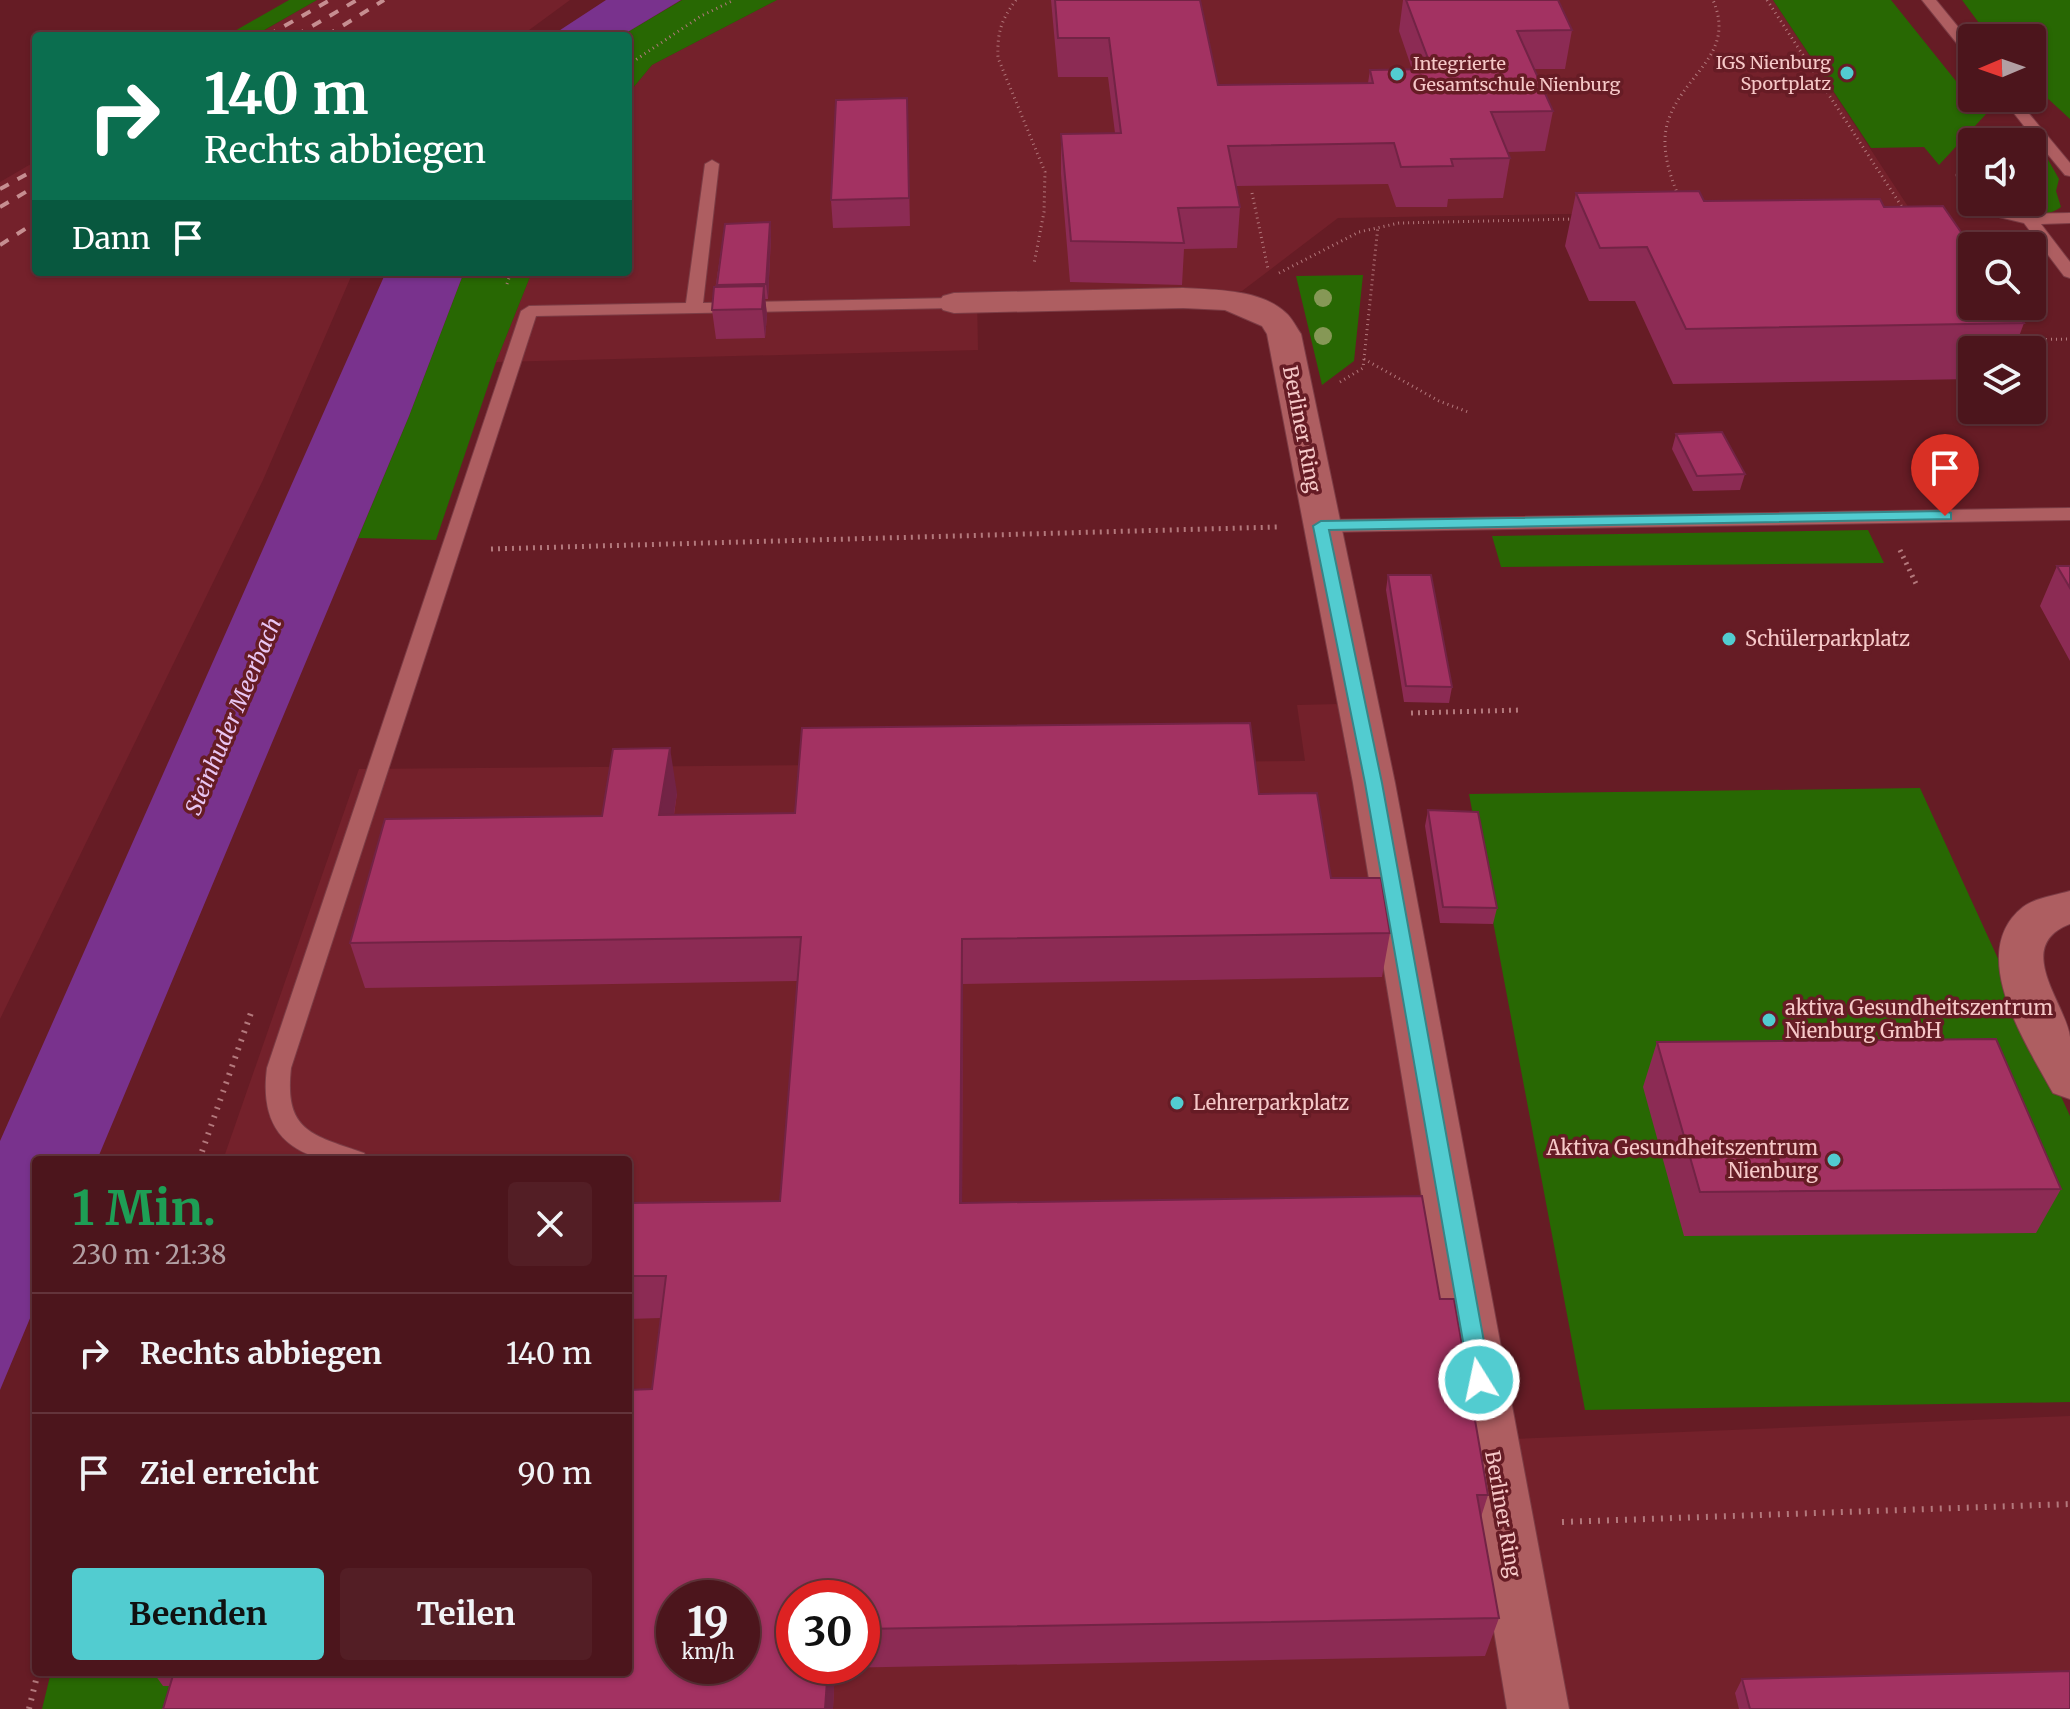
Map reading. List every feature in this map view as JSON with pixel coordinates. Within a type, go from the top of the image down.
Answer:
[{"type":"street","name":"Berliner Ring","points":[[954,303],[1183,298],[1225,300],[1249,306],[1274,319],[1284,334],[1360,715],[1538,1709]]},
{"type":"street","points":[[2070,907],[2042,917],[2026,932],[2018,950],[2028,994],[2070,1080]]},
{"type":"lane","points":[[1929,0],[1958,36]]},
{"type":"lane","points":[[2021,112],[2070,172]]},
{"type":"lane","points":[[694,308],[712,164]]},
{"type":"lane","points":[[2011,216],[2031,222],[2070,218]]},
{"type":"lane","points":[[2031,222],[2070,273]]},
{"type":"lane","points":[[344,1156],[292,1134],[278,1114],[274,1092],[279,1068],[529,311],[954,303]]},
{"type":"lane","points":[[1321,526],[2070,514]]},
{"type":"path","points":[[632,62],[701,16],[734,0]]},
{"type":"path","points":[[1016,0],[1000,20],[996,37],[997,54],[1008,88],[1043,161],[1046,194],[1032,277],[1033,301]]},
{"type":"path","points":[[1683,205],[1672,182],[1665,144],[1669,118],[1679,97],[1713,54],[1723,31],[1713,0]]},
{"type":"path","points":[[1767,0],[1906,213],[1891,214]]},
{"type":"path","points":[[1252,193],[1270,278],[1378,226],[1582,219]]},
{"type":"path","points":[[1298,407],[1363,368],[1378,226]]},
{"type":"path","points":[[2046,339],[2070,339]]},
{"type":"path","points":[[1364,359],[1439,401],[1468,412]]},
{"type":"path","points":[[450,550],[1321,526]]},
{"type":"path","points":[[1360,715],[1522,710]]},
{"type":"path","points":[[1505,1524],[2070,1504]]},
{"type":"path","points":[[29,1709],[37,1676]]},
{"type":"shaded area","points":[[317,0],[570,0],[526,32],[262,32]]},
{"type":"shaded area","name":"Integrierte Gesamtschule Nienburg","points":[[777,0],[1773,0],[1909,208],[1338,218],[1242,291],[977,296],[978,350],[496,362],[530,276],[632,276],[632,89],[652,65]]},
{"type":"shaded area","points":[[32,163],[32,276],[351,276],[263,480],[0,1019],[0,182]]},
{"type":"shaded area","points":[[1338,704],[1347,759],[1369,760],[1490,1440],[2070,1416],[2070,1709],[103,1709],[571,1676],[632,1676],[632,1156],[224,1156],[359,769],[1305,761],[1297,705]]},
{"type":"green space","points":[[289,0],[317,0],[261,32],[233,32]]},
{"type":"green space","points":[[682,0],[777,0],[652,65],[632,89],[632,32],[628,32]]},
{"type":"green space","points":[[1773,0],[1891,0],[1958,84],[1958,112],[1987,113],[1973,128],[1958,128],[1958,144],[1939,165],[1924,147],[1871,148]]},
{"type":"green space","points":[[1962,0],[2070,0],[2070,119],[2046,97],[2046,24],[1980,24]]},
{"type":"green space","points":[[2046,156],[2059,179],[2056,191],[2061,207],[2047,213]]},
{"type":"green space","points":[[1363,275],[1354,361],[1322,385],[1296,276]]},
{"type":"green space","points":[[462,276],[530,276],[496,362],[436,540],[358,538]]},
{"type":"green space","points":[[1868,530],[1884,563],[1501,567],[1492,536]]},
{"type":"green space","name":"aktiva Gesundheitszentrum Nienburg GmbH","points":[[1920,788],[2070,1116],[2070,1402],[1585,1410],[1469,794]]},
{"type":"green space","points":[[50,1676],[170,1676],[177,1709],[42,1709]]},
{"type":"water","points":[[606,0],[681,0],[628,32],[557,32]]},
{"type":"water","name":"Steinhuder Meerbach","points":[[384,276],[462,276],[409,416],[99,1156],[32,1156],[32,1314],[0,1390],[0,1141]]},
{"type":"building","points":[[1055,0],[1200,0],[1218,85],[1373,83],[1370,70],[1432,69],[1406,0],[1558,0],[1572,30],[1517,31],[1553,111],[1491,112],[1510,158],[1451,159],[1453,166],[1401,167],[1394,143],[1228,146],[1240,207],[1178,208],[1184,243],[1071,241],[1061,134],[1121,133],[1109,38],[1058,38]]},
{"type":"building","points":[[907,98],[909,198],[831,200],[836,100]]},
{"type":"building","points":[[1699,191],[1704,201],[1880,199],[1884,207],[1943,206],[1961,232],[1958,232],[1958,320],[2022,320],[2024,323],[1686,329],[1647,247],[1600,248],[1576,193]]},
{"type":"building","points":[[770,222],[766,284],[717,285],[725,224]]},
{"type":"building","points":[[764,286],[762,309],[712,310],[714,287]]},
{"type":"building","points":[[1722,432],[1745,474],[1697,476],[1676,434]]},
{"type":"building","points":[[2057,566],[2070,566],[2070,588]]},
{"type":"building","points":[[1388,575],[1431,575],[1452,687],[1406,686]]},
{"type":"building","points":[[1250,723],[1259,794],[1317,793],[1331,878],[1381,878],[1390,933],[962,939],[960,1203],[1422,1196],[1440,1299],[1454,1299],[1488,1495],[1477,1495],[1499,1618],[880,1629],[880,1580],[776,1580],[776,1684],[827,1684],[825,1709],[163,1709],[173,1676],[632,1676],[632,1390],[652,1389],[666,1276],[632,1276],[632,1203],[780,1201],[801,937],[350,943],[385,819],[602,816],[613,749],[670,748],[659,815],[795,813],[802,728]]},
{"type":"building","points":[[1428,810],[1478,812],[1497,908],[1443,907]]},
{"type":"building","name":"Aktiva Gesundheitszentrum Nienburg","points":[[1996,1039],[2061,1189],[1700,1192],[1657,1042]]},
{"type":"building","points":[[2070,1671],[2070,1709],[1750,1709],[1742,1679]]},
{"type":"railway","points":[[274,32],[330,0]]},
{"type":"railway","points":[[302,32],[357,0]]},
{"type":"railway","points":[[332,32],[384,0]]},
{"type":"railway","points":[[0,189],[32,171]]},
{"type":"railway","points":[[0,207],[32,188]]},
{"type":"railway","points":[[0,245],[32,225]]},
{"type":"place","name":"IGS Nienburg Sportplatz","points":[[1847,73]]},
{"type":"place","name":"Integrierte Gesamtschule Nienburg","points":[[1397,74]]},
{"type":"place","name":"Schülerparkplatz","points":[[1729,639]]},
{"type":"place","name":"aktiva Gesundheitszentrum Nienburg GmbH","points":[[1769,1020]]},
{"type":"place","name":"Lehrerparkplatz","points":[[1177,1103]]},
{"type":"place","name":"Aktiva Gesundheitszentrum Nienburg","points":[[1834,1160]]},
{"type":"route","points":[[1479,1380],[1374,783],[1321,526],[1945,516]]}]
